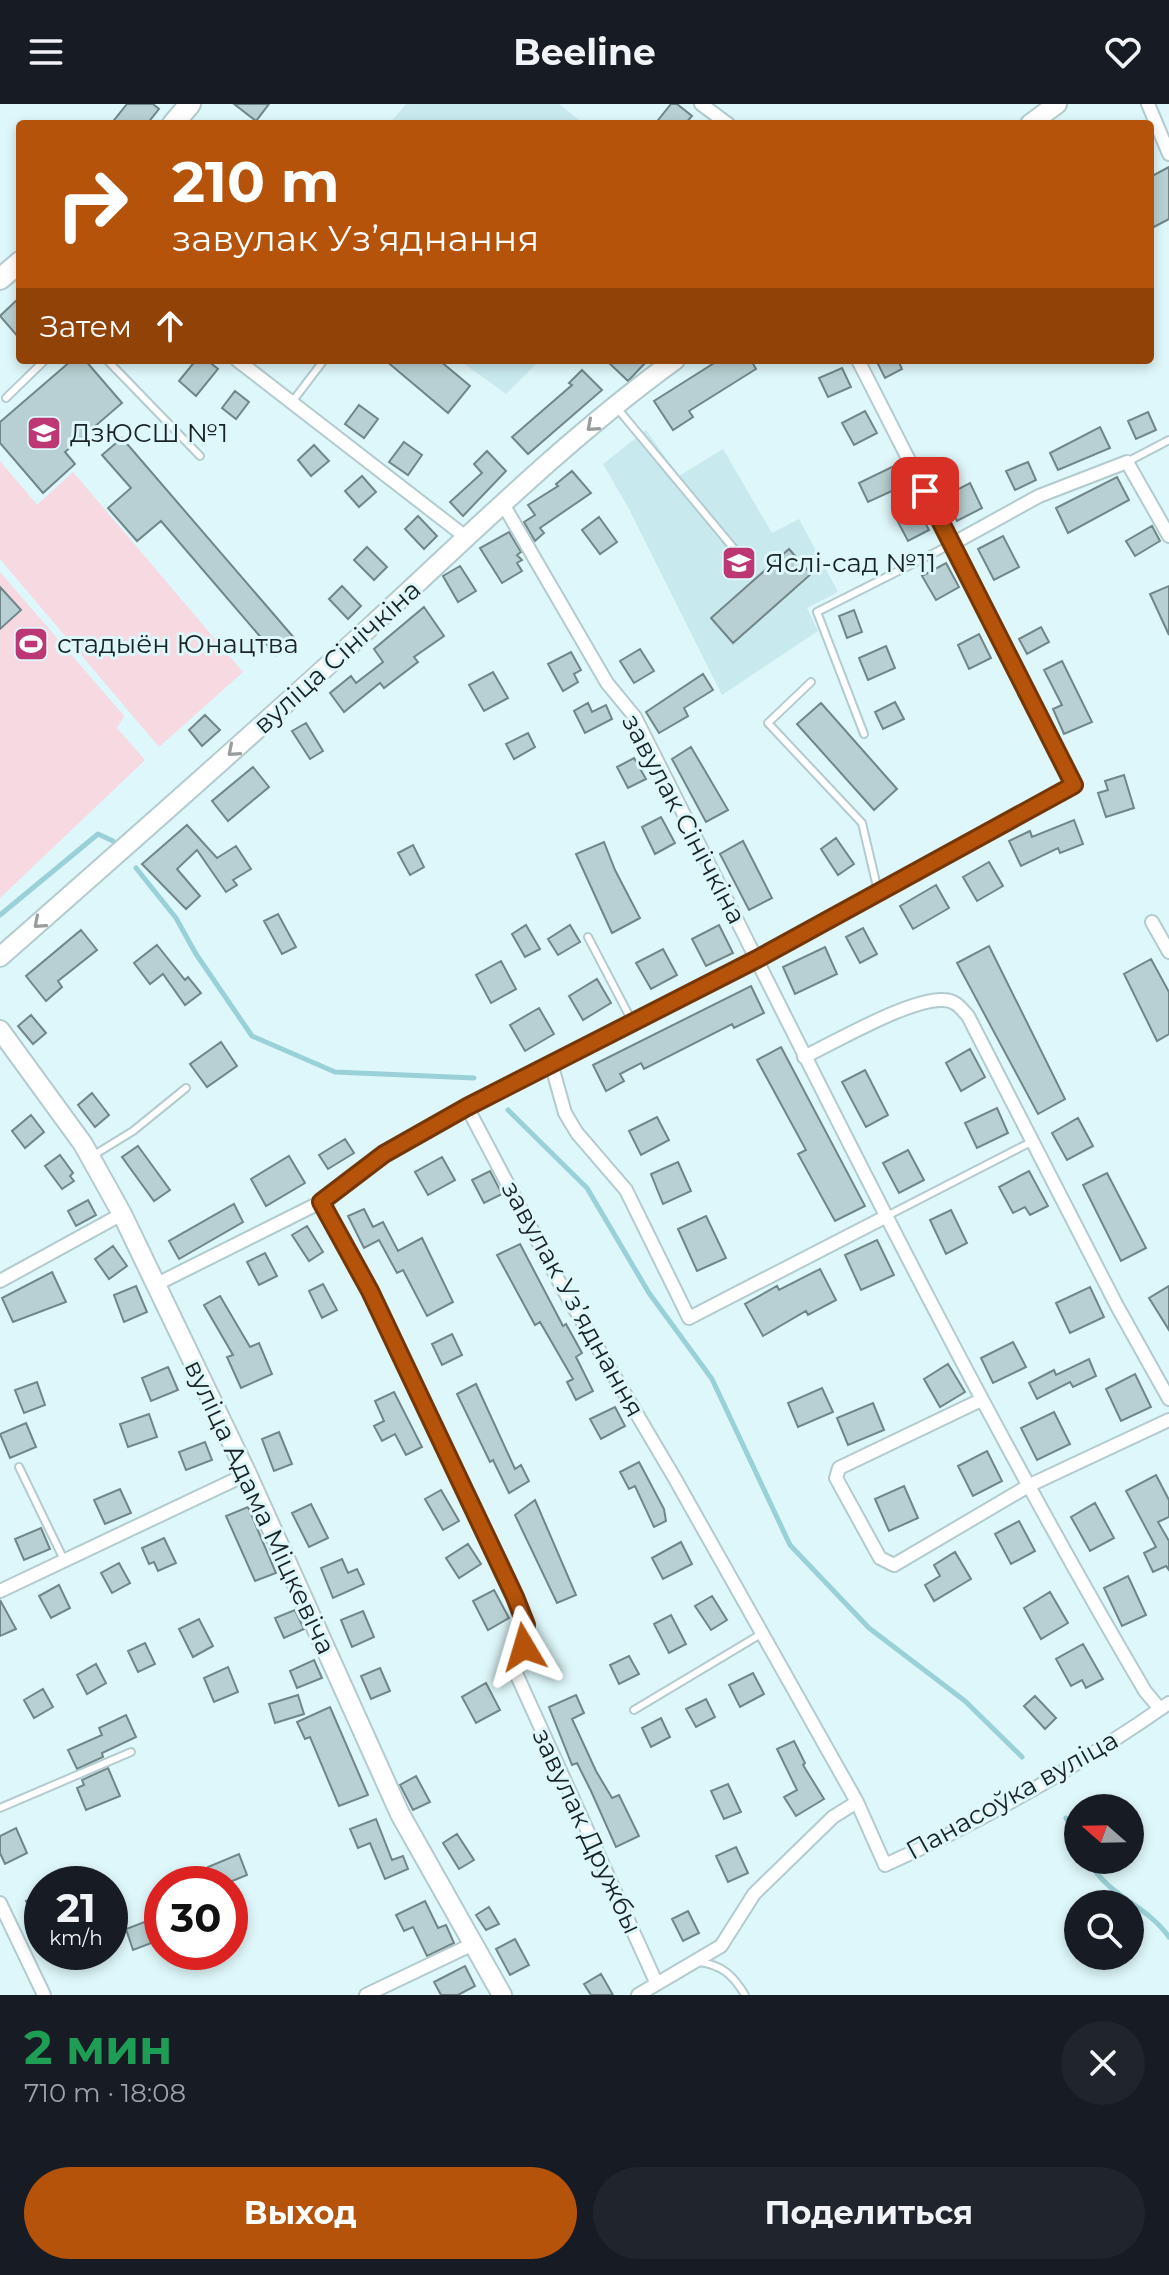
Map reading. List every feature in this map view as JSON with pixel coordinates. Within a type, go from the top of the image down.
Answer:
[{"type":"street","points":[[1035,120],[1057,104]]},
{"type":"street","points":[[1148,104],[1169,154]]},
{"type":"street","points":[[708,106],[724,120]]},
{"type":"street","points":[[242,364],[467,538]]},
{"type":"street","name":"вуліца Сінічкіна","points":[[0,957],[270,718],[503,504],[615,406],[670,364]]},
{"type":"street","points":[[157,1284],[321,1202],[384,1154],[467,1107],[757,959],[1074,785],[860,364]]},
{"type":"street","points":[[952,544],[1039,496],[1127,462],[1169,536]]},
{"type":"street","name":"завулак Сінічкіна","points":[[503,504],[607,683],[635,717],[804,1057],[981,1400],[1030,1485],[1053,1535],[1145,1691],[1164,1706]]},
{"type":"street","points":[[1152,922],[1169,952]]},
{"type":"street","points":[[804,1057],[919,1003],[942,999],[957,1003],[968,1016],[1117,1306],[1169,1399]]},
{"type":"street","name":"вуліца Адама Міцкевіча","points":[[0,1030],[91,1157],[122,1214],[247,1474],[400,1814],[502,1995]]},
{"type":"street","points":[[551,1063],[565,1113],[577,1133],[626,1190],[689,1318],[887,1216]]},
{"type":"street","name":"завулак Узʼяднання","points":[[467,1107],[563,1289],[674,1477],[857,1802],[870,1831]]},
{"type":"street","name":"завулак Дружбы","points":[[321,1202],[370,1291],[515,1597],[526,1625],[524,1647],[515,1671],[656,1982]]},
{"type":"street","points":[[0,1281],[122,1214]]},
{"type":"street","points":[[981,1400],[839,1468],[836,1478],[880,1558],[894,1565],[1030,1485],[1169,1420]]},
{"type":"street","points":[[0,1591],[247,1474]]},
{"type":"street","name":"Панасоўка вуліца","points":[[870,1831],[885,1865],[943,1839],[1084,1760],[1164,1706]]},
{"type":"street","points":[[638,1995],[721,1946],[754,1894],[833,1817],[857,1802]]},
{"type":"street","points":[[0,1903],[44,1995]]},
{"type":"street","points":[[366,1995],[473,1944]]},
{"type":"lane","points":[[6,398],[41,364]]},
{"type":"lane","points":[[111,364],[200,456]]},
{"type":"lane","points":[[292,402],[321,364]]},
{"type":"lane","points":[[615,406],[745,562]]},
{"type":"lane","points":[[1127,462],[1169,440]]},
{"type":"lane","points":[[864,734],[817,612],[952,544]]},
{"type":"lane","points":[[811,682],[768,723],[862,823],[878,891]]},
{"type":"lane","points":[[588,937],[632,1021]]},
{"type":"lane","points":[[91,1157],[133,1131],[186,1088]]},
{"type":"lane","points":[[887,1216],[1034,1141]]},
{"type":"lane","points":[[19,1467],[65,1562]]},
{"type":"lane","points":[[634,1710],[761,1634]]},
{"type":"lane","points":[[0,1808],[131,1752]]},
{"type":"lane","points":[[696,1962],[714,1964],[733,1976],[745,1995]]},
{"type":"shaded area","points":[[406,104],[559,104],[579,120],[392,120]]},
{"type":"shaded area","points":[[465,364],[536,364],[506,394]]},
{"type":"shaded area","name":"Яслі-сад №11","points":[[646,430],[679,476],[723,449],[772,533],[799,519],[838,592],[807,608],[818,631],[722,695],[629,509],[603,464]]},
{"type":"shaded area","points":[[0,461],[37,505],[73,472],[243,672],[159,747],[0,559]]},
{"type":"shaded area","name":"стадыён Юнацтва","points":[[0,572],[124,716],[117,728],[145,760],[0,898]]},
{"type":"building","points":[[127,104],[153,104],[159,109],[150,120],[114,120]]},
{"type":"building","points":[[234,104],[269,104],[255,120]]},
{"type":"building","points":[[671,104],[677,104],[692,116],[688,120],[658,120]]},
{"type":"building","points":[[1169,167],[1169,219],[1154,227],[1154,175]]},
{"type":"building","points":[[16,301],[16,334],[0,316]]},
{"type":"building","name":"ДзЮСШ №1","points":[[67,364],[88,364],[122,403],[65,452],[75,464],[43,493],[0,443],[0,422]]},
{"type":"building","points":[[193,364],[212,364],[218,369],[196,396],[179,381]]},
{"type":"building","points":[[390,364],[444,364],[470,386],[448,413]]},
{"type":"building","points":[[610,364],[644,364],[628,381]]},
{"type":"building","points":[[713,364],[753,364],[756,369],[689,411],[693,417],[673,430],[654,401]]},
{"type":"building","points":[[878,364],[900,364],[902,369],[885,378]]},
{"type":"building","points":[[842,368],[851,387],[828,397],[819,378]]},
{"type":"building","points":[[582,370],[602,390],[528,454],[512,437],[572,385],[569,383]]},
{"type":"building","points":[[235,391],[249,402],[236,419],[222,408]]},
{"type":"building","points":[[359,405],[378,419],[364,438],[345,424]]},
{"type":"building","points":[[865,411],[877,433],[854,445],[842,423]]},
{"type":"building","points":[[1148,412],[1156,430],[1136,439],[1128,421]]},
{"type":"building","points":[[1100,427],[1110,448],[1058,470],[1050,453]]},
{"type":"building","points":[[122,438],[295,639],[276,655],[161,521],[137,541],[108,508],[131,488],[102,455]]},
{"type":"building","points":[[404,442],[422,455],[408,475],[389,462]]},
{"type":"building","points":[[314,445],[329,461],[311,476],[298,460]]},
{"type":"building","points":[[487,451],[506,471],[463,516],[450,502],[482,473],[474,464]]},
{"type":"building","points":[[1028,462],[1036,480],[1015,490],[1006,471]]},
{"type":"building","points":[[896,465],[905,485],[868,502],[859,483]]},
{"type":"building","points":[[572,471],[591,493],[540,528],[544,533],[535,541],[524,522],[535,515],[528,505],[558,486],[556,484]]},
{"type":"building","points":[[362,476],[376,492],[359,507],[345,491]]},
{"type":"building","points":[[1117,477],[1129,500],[1068,533],[1056,508]]},
{"type":"building","points":[[970,483],[982,508],[957,521],[945,496]]},
{"type":"building","points":[[918,509],[929,530],[908,541],[897,520]]},
{"type":"building","points":[[418,516],[437,536],[424,549],[405,529]]},
{"type":"building","points":[[599,517],[617,542],[600,554],[582,530]]},
{"type":"building","points":[[1152,526],[1160,541],[1135,556],[1126,541]]},
{"type":"building","points":[[509,532],[521,552],[517,555],[522,560],[517,563],[522,571],[502,583],[480,548]]},
{"type":"building","points":[[1003,536],[1019,567],[994,580],[978,549]]},
{"type":"building","points":[[367,547],[387,567],[374,580],[354,560]]},
{"type":"building","name":"Яслі-сад №11","points":[[789,549],[811,574],[733,643],[711,618]]},
{"type":"building","points":[[946,563],[959,587],[936,600],[922,576]]},
{"type":"building","points":[[460,566],[476,591],[458,602],[443,576]]},
{"type":"building","points":[[342,586],[361,606],[348,619],[329,599]]},
{"type":"building","points":[[1169,586],[1169,635],[1150,594]]},
{"type":"building","points":[[0,587],[21,610],[0,629]]},
{"type":"building","points":[[424,607],[444,636],[414,657],[418,662],[384,688],[380,683],[344,712],[330,693],[351,676],[356,683],[383,662],[374,649]]},
{"type":"building","points":[[854,610],[862,632],[847,638],[839,616]]},
{"type":"building","points":[[1041,627],[1049,642],[1027,654],[1019,639]]},
{"type":"building","points":[[979,634],[991,658],[969,669],[958,645]]},
{"type":"building","points":[[886,646],[895,668],[868,680],[859,658]]},
{"type":"building","points":[[640,649],[654,671],[634,683],[620,661]]},
{"type":"building","points":[[571,652],[581,670],[574,674],[578,682],[563,691],[548,664]]},
{"type":"building","points":[[1062,661],[1092,722],[1064,734],[1053,709],[1062,705],[1044,670]]},
{"type":"building","points":[[493,672],[508,698],[484,711],[469,685]]},
{"type":"building","points":[[703,674],[713,690],[684,708],[688,716],[659,733],[646,712]]},
{"type":"building","points":[[895,702],[904,719],[883,729],[875,712]]},
{"type":"building","points":[[588,703],[592,712],[606,705],[612,719],[585,733],[574,711]]},
{"type":"building","points":[[821,703],[897,789],[874,810],[797,724]]},
{"type":"building","points":[[205,715],[220,730],[202,746],[189,730]]},
{"type":"building","points":[[306,723],[323,751],[310,759],[292,731]]},
{"type":"building","points":[[528,733],[535,747],[514,759],[506,744]]},
{"type":"building","points":[[691,747],[728,810],[706,822],[672,759]]},
{"type":"building","points":[[634,758],[646,779],[628,788],[617,767]]},
{"type":"building","points":[[253,767],[269,787],[228,821],[212,801]]},
{"type":"building","points":[[1124,775],[1134,808],[1106,817],[1098,793],[1108,790],[1105,781]]},
{"type":"building","points":[[661,817],[675,843],[655,854],[642,827]]},
{"type":"building","points":[[1074,820],[1083,844],[1060,853],[1058,848],[1021,866],[1009,841],[1030,831],[1032,837]]},
{"type":"building","points":[[187,825],[217,858],[236,846],[251,869],[233,880],[237,885],[226,892],[197,850],[177,869],[200,896],[186,909],[142,864]]},
{"type":"building","points":[[836,838],[854,864],[838,875],[821,849]]},
{"type":"building","points":[[743,841],[772,898],[749,910],[720,854]]},
{"type":"building","points":[[604,842],[640,918],[612,933],[576,854]]},
{"type":"building","points":[[413,845],[424,867],[410,875],[398,853]]},
{"type":"building","points":[[989,862],[1003,886],[977,901],[963,877]]},
{"type":"building","points":[[936,885],[949,908],[913,929],[900,906]]},
{"type":"building","points":[[278,914],[296,947],[282,954],[264,921]]},
{"type":"building","points":[[526,925],[540,949],[525,957],[512,934]]},
{"type":"building","points":[[570,925],[580,942],[558,955],[548,939]]},
{"type":"building","points":[[719,925],[733,953],[706,966],[692,939]]},
{"type":"building","points":[[863,928],[877,954],[860,963],[846,937]]},
{"type":"building","points":[[81,930],[97,950],[58,981],[62,987],[46,1001],[26,976]]},
{"type":"building","points":[[157,945],[185,980],[188,977],[201,993],[185,1005],[163,974],[150,984],[134,963]]},
{"type":"building","points":[[989,946],[1065,1099],[1038,1114],[957,963]]},
{"type":"building","points":[[825,947],[837,974],[795,994],[783,967]]},
{"type":"building","points":[[663,949],[677,975],[651,989],[636,963]]},
{"type":"building","points":[[1151,959],[1169,992],[1169,1034],[1157,1041],[1124,974]]},
{"type":"building","points":[[501,961],[516,989],[491,1003],[476,975]]},
{"type":"building","points":[[597,979],[611,1003],[583,1020],[569,996]]},
{"type":"building","points":[[751,986],[764,1013],[734,1028],[732,1024],[644,1069],[641,1063],[620,1074],[624,1081],[606,1091],[593,1065]]},
{"type":"building","points":[[539,1008],[554,1034],[525,1051],[510,1025]]},
{"type":"building","points":[[31,1015],[46,1033],[33,1044],[18,1026]]},
{"type":"building","points":[[221,1042],[237,1066],[207,1087],[190,1064]]},
{"type":"building","points":[[781,1047],[865,1206],[835,1221],[798,1154],[806,1150],[757,1060]]},
{"type":"building","points":[[970,1049],[985,1077],[961,1091],[946,1063]]},
{"type":"building","points":[[865,1070],[888,1115],[866,1127],[842,1082]]},
{"type":"building","points":[[92,1093],[109,1115],[95,1127],[78,1105]]},
{"type":"building","points":[[997,1108],[1008,1133],[977,1148],[965,1123]]},
{"type":"building","points":[[31,1115],[44,1132],[25,1148],[12,1131]]},
{"type":"building","points":[[657,1117],[669,1140],[641,1155],[629,1131]]},
{"type":"building","points":[[1078,1118],[1093,1146],[1067,1160],[1052,1133]]},
{"type":"building","points":[[345,1139],[354,1153],[328,1169],[319,1155]]},
{"type":"building","points":[[138,1146],[170,1190],[154,1201],[122,1157]]},
{"type":"building","points":[[908,1150],[924,1180],[899,1193],[883,1163]]},
{"type":"building","points":[[60,1155],[73,1173],[70,1176],[74,1181],[62,1189],[45,1166]]},
{"type":"building","points":[[289,1156],[305,1183],[266,1206],[251,1179]]},
{"type":"building","points":[[442,1157],[455,1180],[428,1195],[415,1172]]},
{"type":"building","points":[[678,1162],[691,1191],[663,1204],[651,1174]]},
{"type":"building","points":[[490,1171],[502,1194],[484,1203],[472,1180]]},
{"type":"building","points":[[1029,1171],[1048,1206],[1030,1215],[1025,1207],[1013,1213],[999,1187]]},
{"type":"building","points":[[1107,1173],[1146,1248],[1121,1261],[1083,1185]]},
{"type":"building","points":[[88,1200],[96,1215],[76,1226],[68,1211]]},
{"type":"building","points":[[234,1204],[243,1222],[179,1259],[169,1241]]},
{"type":"building","points":[[364,1209],[373,1227],[383,1222],[398,1251],[422,1238],[453,1302],[427,1316],[403,1270],[397,1273],[379,1240],[364,1248],[348,1216]]},
{"type":"building","points":[[951,1210],[967,1243],[946,1254],[930,1220]]},
{"type":"building","points":[[706,1216],[726,1258],[697,1271],[678,1229]]},
{"type":"building","points":[[307,1226],[323,1252],[309,1261],[292,1235]]},
{"type":"building","points":[[877,1240],[894,1275],[861,1290],[845,1255]]},
{"type":"building","points":[[520,1244],[563,1326],[566,1324],[582,1353],[576,1357],[593,1391],[576,1400],[567,1382],[573,1379],[540,1322],[535,1325],[497,1255]]},
{"type":"building","points":[[113,1246],[127,1266],[109,1279],[95,1259]]},
{"type":"building","points":[[265,1253],[277,1276],[259,1285],[247,1262]]},
{"type":"building","points":[[820,1269],[836,1300],[808,1315],[806,1311],[763,1336],[745,1304],[777,1286],[779,1290]]},
{"type":"building","points":[[52,1272],[66,1302],[13,1322],[2,1298]]},
{"type":"building","points":[[323,1284],[337,1310],[322,1318],[309,1291]]},
{"type":"building","points":[[136,1286],[147,1312],[124,1322],[114,1295]]},
{"type":"building","points":[[1169,1286],[1169,1330],[1149,1298]]},
{"type":"building","points":[[1090,1287],[1104,1317],[1070,1333],[1056,1303]]},
{"type":"building","points":[[220,1296],[250,1347],[259,1343],[272,1374],[241,1388],[227,1357],[233,1355],[204,1305]]},
{"type":"building","points":[[452,1334],[462,1355],[442,1365],[432,1344]]},
{"type":"building","points":[[1013,1342],[1026,1367],[993,1383],[981,1358]]},
{"type":"building","points":[[1089,1359],[1096,1376],[1073,1387],[1070,1382],[1037,1399],[1029,1383],[1054,1370],[1056,1375]]},
{"type":"building","points":[[948,1364],[965,1392],[940,1407],[924,1379]]},
{"type":"building","points":[[168,1367],[178,1390],[151,1401],[142,1378]]},
{"type":"building","points":[[1135,1374],[1151,1407],[1121,1421],[1106,1389]]},
{"type":"building","points":[[37,1382],[45,1405],[24,1413],[15,1390]]},
{"type":"building","points":[[476,1384],[515,1469],[521,1465],[529,1481],[509,1493],[493,1460],[490,1462],[457,1394]]},
{"type":"building","points":[[822,1388],[833,1412],[798,1427],[788,1403]]},
{"type":"building","points":[[394,1392],[422,1447],[406,1455],[395,1434],[382,1441],[374,1426],[384,1421],[375,1401]]},
{"type":"building","points":[[873,1403],[884,1430],[848,1445],[837,1418]]},
{"type":"building","points":[[615,1407],[625,1426],[601,1439],[590,1419]]},
{"type":"building","points":[[1054,1412],[1070,1444],[1037,1460],[1021,1428]]},
{"type":"building","points":[[149,1414],[157,1437],[128,1447],[120,1424]]},
{"type":"building","points":[[26,1423],[36,1447],[10,1458],[0,1434]]},
{"type":"building","points":[[279,1432],[292,1464],[274,1471],[262,1439]]},
{"type":"building","points":[[205,1442],[212,1460],[186,1470],[179,1452]]},
{"type":"building","points":[[987,1451],[1002,1481],[973,1496],[958,1466]]},
{"type":"building","points":[[639,1462],[664,1509],[666,1521],[654,1527],[635,1486],[629,1489],[620,1472]]},
{"type":"building","points":[[1156,1475],[1169,1500],[1169,1517],[1158,1522],[1169,1541],[1169,1570],[1166,1566],[1153,1572],[1144,1553],[1156,1547],[1126,1491]]},
{"type":"building","points":[[904,1486],[918,1518],[889,1531],[875,1499]]},
{"type":"building","points":[[120,1489],[131,1513],[105,1524],[94,1500]]},
{"type":"building","points":[[441,1490],[459,1521],[443,1530],[425,1499]]},
{"type":"building","points":[[535,1500],[576,1595],[557,1603],[515,1515]]},
{"type":"building","points":[[1095,1503],[1114,1538],[1090,1551],[1071,1517]]},
{"type":"building","points":[[311,1504],[328,1538],[309,1547],[292,1513]]},
{"type":"building","points":[[248,1507],[276,1573],[255,1581],[226,1516]]},
{"type":"building","points":[[1019,1521],[1035,1551],[1011,1564],[995,1534]]},
{"type":"building","points":[[41,1528],[50,1549],[24,1560],[15,1539]]},
{"type":"building","points":[[164,1538],[176,1563],[158,1571],[154,1562],[149,1564],[142,1548]]},
{"type":"building","points":[[681,1542],[692,1564],[663,1579],[652,1558]]},
{"type":"building","points":[[468,1544],[481,1564],[459,1578],[446,1558]]},
{"type":"building","points":[[955,1552],[971,1579],[934,1601],[925,1585],[940,1576],[934,1565]]},
{"type":"building","points":[[342,1559],[348,1573],[357,1569],[364,1584],[333,1598],[321,1568]]},
{"type":"building","points":[[119,1563],[130,1583],[112,1593],[101,1573]]},
{"type":"building","points":[[1128,1576],[1146,1615],[1122,1626],[1104,1588]]},
{"type":"building","points":[[59,1585],[70,1608],[51,1618],[39,1596]]},
{"type":"building","points":[[494,1590],[509,1618],[488,1630],[473,1601]]},
{"type":"building","points":[[1050,1592],[1068,1623],[1041,1639],[1024,1608]]},
{"type":"building","points":[[712,1596],[727,1620],[711,1630],[695,1606]]},
{"type":"building","points":[[0,1600],[16,1629],[0,1636]]},
{"type":"building","points":[[295,1610],[304,1629],[284,1638],[275,1618]]},
{"type":"building","points":[[363,1611],[374,1637],[352,1647],[341,1620]]},
{"type":"building","points":[[671,1615],[686,1644],[669,1653],[654,1624]]},
{"type":"building","points":[[199,1619],[213,1646],[193,1657],[179,1629]]},
{"type":"building","points":[[145,1643],[155,1664],[138,1672],[128,1651]]},
{"type":"building","points":[[1083,1644],[1103,1679],[1086,1688],[1082,1680],[1071,1686],[1056,1659]]},
{"type":"building","points":[[629,1656],[639,1674],[619,1684],[610,1665]]},
{"type":"building","points":[[314,1660],[322,1678],[297,1688],[290,1671]]},
{"type":"building","points":[[96,1664],[106,1683],[87,1694],[77,1675]]},
{"type":"building","points":[[228,1667],[238,1692],[214,1702],[204,1678]]},
{"type":"building","points":[[380,1668],[390,1691],[371,1699],[361,1676]]},
{"type":"building","points":[[753,1673],[764,1694],[740,1707],[729,1685]]},
{"type":"building","points":[[486,1683],[500,1710],[476,1723],[462,1697]]},
{"type":"building","points":[[43,1689],[53,1707],[34,1718],[24,1700]]},
{"type":"building","points":[[298,1695],[304,1714],[275,1723],[269,1704]]},
{"type":"building","points":[[576,1695],[584,1713],[572,1719],[596,1771],[612,1798],[619,1795],[639,1836],[616,1847],[577,1763],[572,1765],[549,1707]]},
{"type":"building","points":[[1035,1696],[1056,1718],[1045,1729],[1024,1706]]},
{"type":"building","points":[[706,1699],[715,1717],[696,1727],[686,1709]]},
{"type":"building","points":[[330,1707],[368,1795],[339,1806],[310,1737],[305,1739],[297,1722]]},
{"type":"building","points":[[126,1715],[136,1737],[77,1769],[68,1750],[102,1735],[99,1728]]},
{"type":"building","points":[[661,1718],[670,1737],[651,1747],[642,1728]]},
{"type":"building","points":[[794,1741],[805,1763],[803,1765],[824,1799],[796,1816],[784,1797],[797,1790],[777,1749]]},
{"type":"building","points":[[108,1768],[120,1796],[86,1810],[77,1788],[84,1785],[82,1780]]},
{"type":"building","points":[[416,1776],[430,1802],[413,1810],[400,1785]]},
{"type":"building","points":[[728,1784],[741,1812],[724,1819],[711,1791]]},
{"type":"building","points":[[376,1819],[392,1860],[403,1856],[408,1869],[385,1879],[370,1843],[358,1848],[350,1829]]},
{"type":"building","points":[[16,1828],[27,1853],[5,1864],[0,1853],[0,1836]]},
{"type":"building","points":[[457,1834],[474,1860],[459,1869],[443,1843]]},
{"type":"building","points":[[736,1847],[748,1873],[728,1882],[716,1856]]},
{"type":"building","points":[[239,1854],[244,1866],[210,1866]]},
{"type":"building","points":[[425,1901],[438,1928],[446,1925],[454,1943],[427,1956],[413,1927],[404,1931],[396,1915]]},
{"type":"building","points":[[489,1907],[499,1924],[486,1930],[476,1915]]},
{"type":"building","points":[[688,1911],[699,1933],[683,1941],[672,1919]]},
{"type":"building","points":[[144,1922],[144,1946],[133,1950],[128,1928]]},
{"type":"building","points":[[515,1939],[529,1965],[510,1975],[496,1949]]},
{"type":"building","points":[[465,1966],[475,1986],[458,1995],[441,1995],[434,1982]]},
{"type":"building","points":[[601,1974],[613,1995],[591,1995],[584,1984]]},
{"type":"waterway","points":[[0,915],[98,834],[113,841]]},
{"type":"waterway","points":[[136,868],[176,918],[196,954],[252,1036],[335,1072],[474,1078]]},
{"type":"waterway","points":[[508,1110],[587,1188],[649,1293],[712,1379],[790,1545],[869,1628],[965,1701],[1022,1757]]},
{"type":"waterway","points":[[1098,1874],[1150,1916],[1169,1937]]},
{"type":"place","name":"ДзЮСШ №1","points":[[44,433]]},
{"type":"place","name":"Яслі-сад №11","points":[[739,563]]},
{"type":"place","name":"стадыён Юнацтва","points":[[31,644]]},
{"type":"route","points":[[524,1647],[526,1625],[515,1597],[370,1291],[321,1202],[384,1154],[467,1107],[757,959],[1074,785],[925,491]]}]
